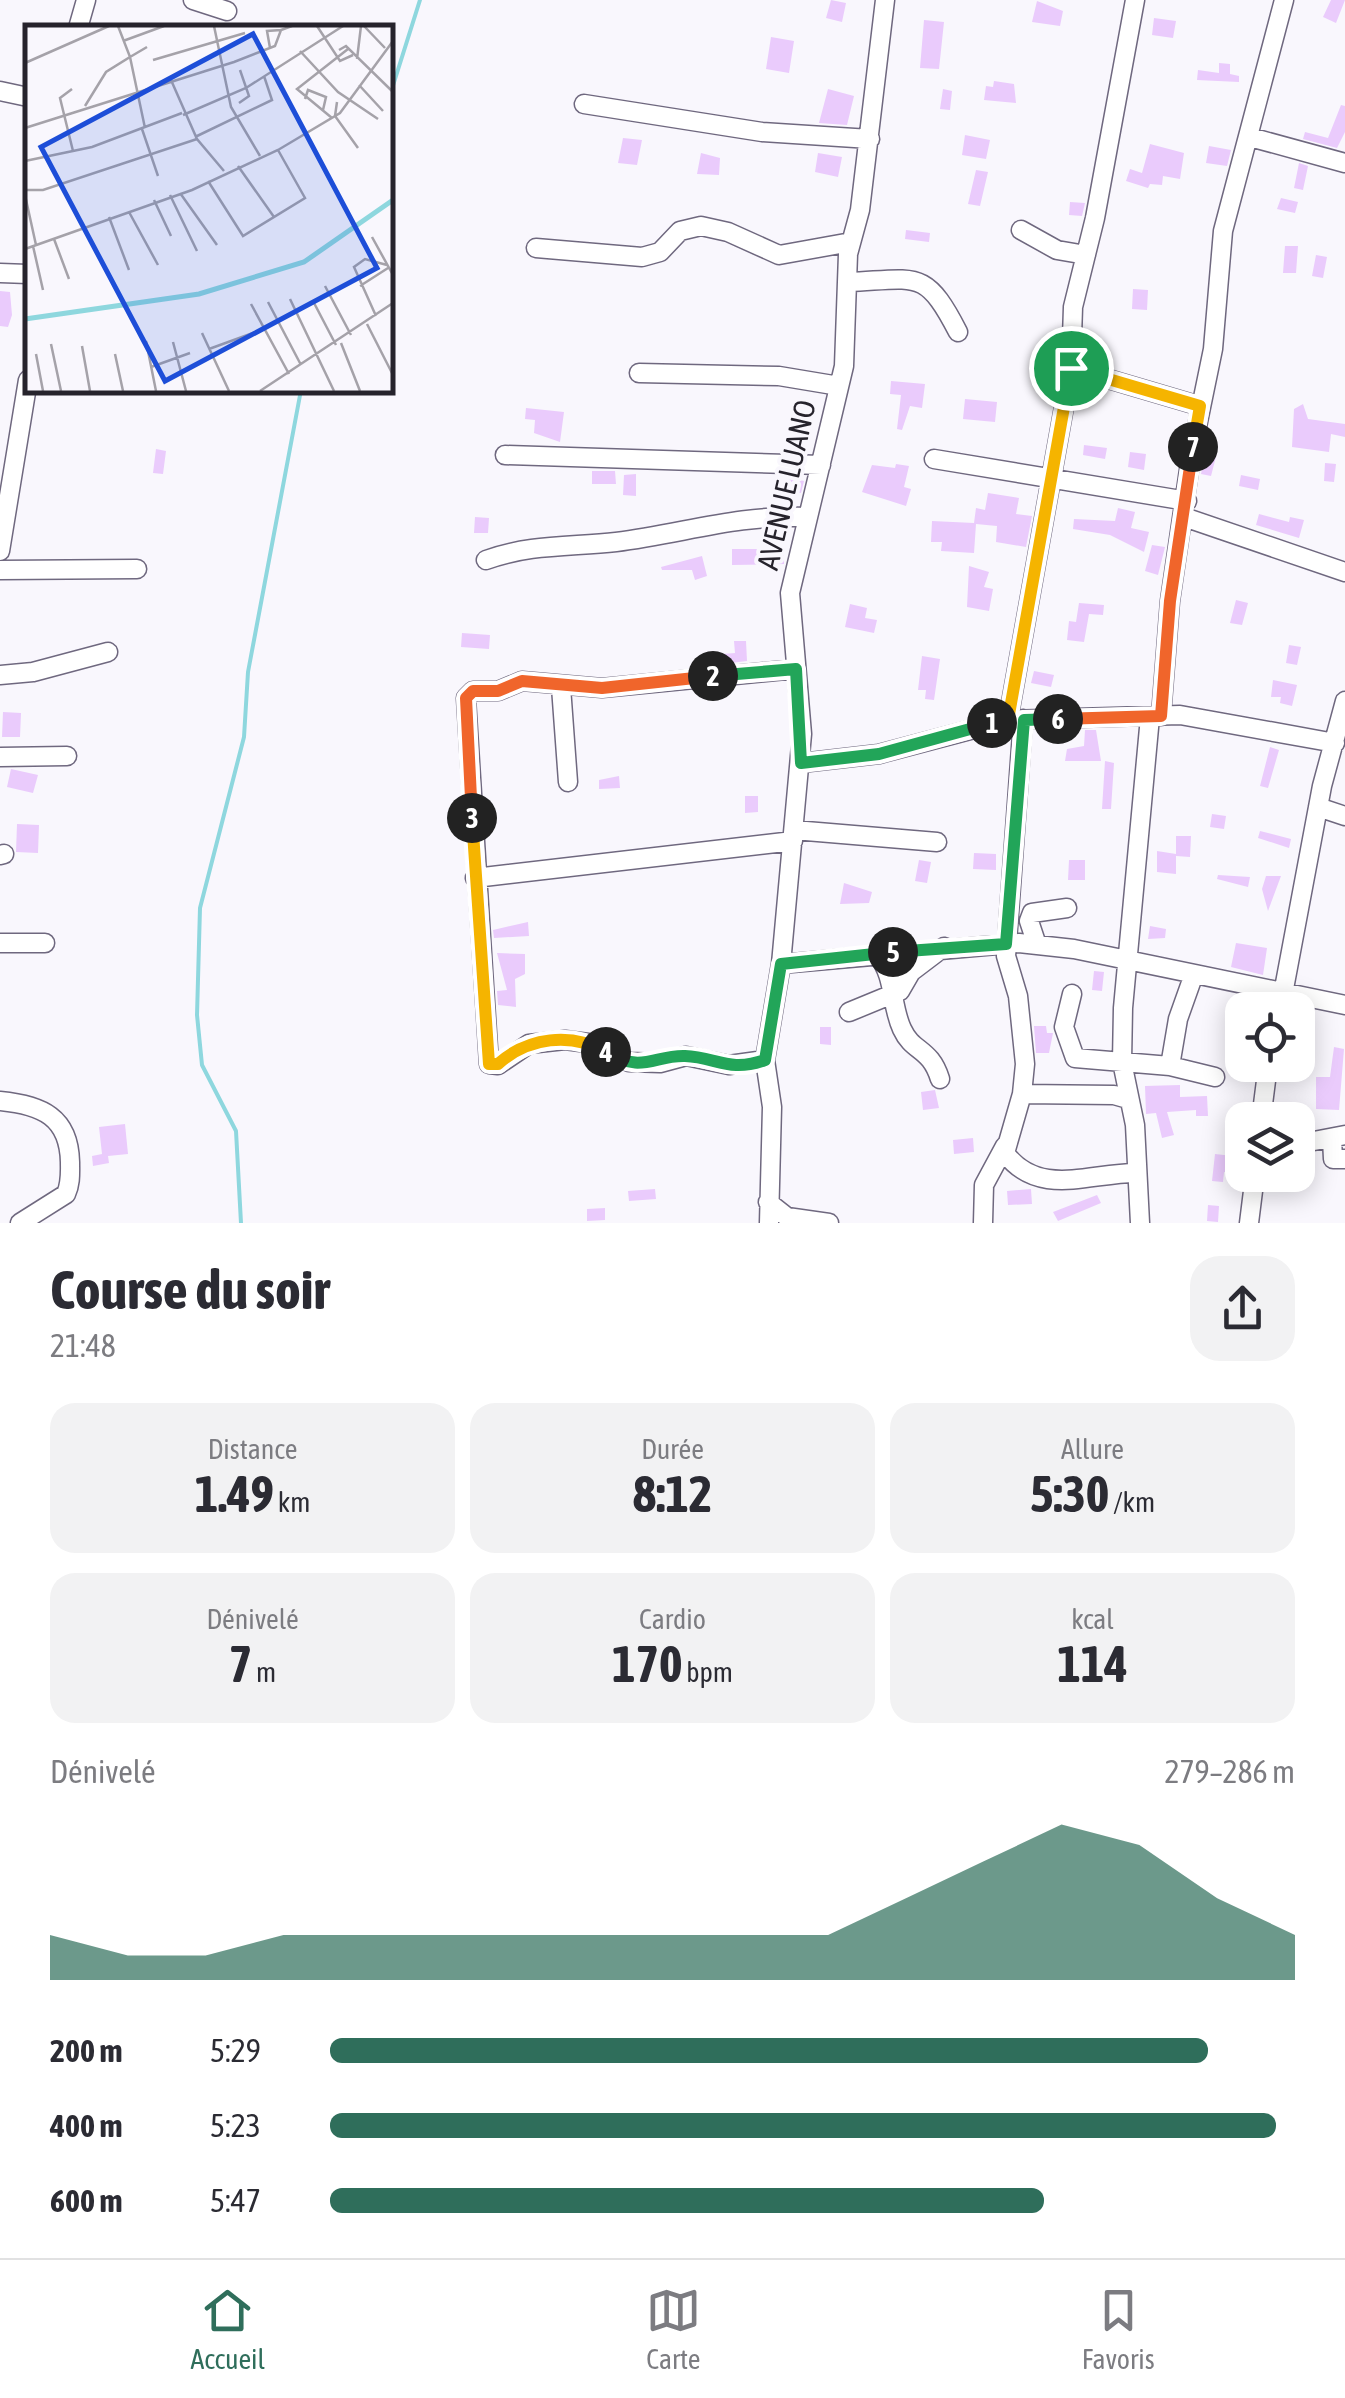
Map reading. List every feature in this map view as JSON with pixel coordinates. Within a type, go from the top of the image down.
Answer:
[{"type":"street","points":[[79,25],[86,0]]},
{"type":"street","points":[[192,0],[226,11]]},
{"type":"street","name":"AVENUE LUANO","points":[[769,1223],[772,1107],[765,1060],[781,964],[801,763],[790,594],[839,386],[851,242],[860,210],[886,0]]},
{"type":"street","points":[[983,1223],[984,1185],[1005,1146],[1022,1094],[1025,1064],[1018,996],[1006,944],[1016,720],[1071,368],[1073,308],[1135,0]]},
{"type":"street","points":[[1140,1223],[1135,1125],[1122,1062],[1124,961],[1170,601],[1200,406],[1213,349],[1224,231],[1284,0]]},
{"type":"street","points":[[0,91],[25,97]]},
{"type":"street","points":[[584,104],[786,135],[870,139]]},
{"type":"street","points":[[1250,137],[1345,163]]},
{"type":"street","points":[[536,248],[642,257],[660,252],[680,231],[701,226],[728,232],[779,255],[851,242]]},
{"type":"street","points":[[1021,230],[1057,250],[1086,255]]},
{"type":"street","points":[[0,273],[25,274]]},
{"type":"street","points":[[849,282],[924,283],[939,294],[958,332]]},
{"type":"street","points":[[1071,368],[1200,406]]},
{"type":"street","points":[[639,374],[792,377],[839,386]]},
{"type":"street","points":[[0,551],[26,392]]},
{"type":"street","points":[[505,455],[821,465]]},
{"type":"street","points":[[934,460],[1052,478],[1185,509],[1345,572]]},
{"type":"street","points":[[486,560],[524,547],[615,542],[717,520],[808,517]]},
{"type":"street","points":[[0,570],[138,569]]},
{"type":"street","points":[[0,675],[32,672],[108,652]]},
{"type":"street","points":[[765,1060],[730,1065],[686,1056],[660,1062],[629,1062],[588,1042],[566,1040],[530,1044],[498,1064],[489,1064],[466,698],[473,691],[498,691],[522,681],[602,688],[796,669]]},
{"type":"street","points":[[560,687],[568,782]]},
{"type":"street","points":[[1284,990],[1318,807],[1345,701]]},
{"type":"street","points":[[801,763],[879,754],[1016,720],[1208,718],[1335,743]]},
{"type":"street","points":[[0,757],[67,756]]},
{"type":"street","points":[[1318,807],[1345,816]]},
{"type":"street","points":[[475,878],[794,836],[937,842]]},
{"type":"street","points":[[1036,945],[1030,916],[1068,908]]},
{"type":"street","points":[[0,943],[45,944]]},
{"type":"street","points":[[781,964],[944,946],[1036,945],[1284,990],[1345,1005]]},
{"type":"street","points":[[849,1012],[894,994],[908,984],[911,972],[944,946]]},
{"type":"street","points":[[876,954],[888,969],[901,1027],[913,1044],[931,1056],[940,1079]]},
{"type":"street","points":[[1170,1066],[1178,1019],[1194,974]]},
{"type":"street","points":[[1072,994],[1064,1028],[1070,1053],[1082,1060],[1102,1058],[1170,1066],[1215,1077]]},
{"type":"street","points":[[1102,1058],[1122,1040]]},
{"type":"street","points":[[1022,1094],[1114,1095],[1128,1100]]},
{"type":"street","points":[[0,1100],[23,1104],[54,1119],[65,1127],[70,1140],[66,1194],[20,1223]]},
{"type":"street","points":[[1338,1136],[1333,1160],[1345,1159]]},
{"type":"street","points":[[1005,1146],[1012,1164],[1049,1180],[1135,1173]]},
{"type":"street","points":[[1249,1223],[1253,1192]]},
{"type":"street","points":[[768,1202],[786,1217],[829,1223]]},
{"type":"building","points":[[831,0],[846,3],[842,22],[826,18]]},
{"type":"building","points":[[1331,0],[1345,0],[1336,23],[1323,17]]},
{"type":"building","points":[[1037,1],[1063,11],[1060,26],[1032,22]]},
{"type":"building","points":[[1154,18],[1176,21],[1173,38],[1152,35]]},
{"type":"building","points":[[924,20],[944,22],[939,69],[920,68]]},
{"type":"building","points":[[771,37],[794,41],[789,73],[766,69]]},
{"type":"building","points":[[1219,63],[1230,64],[1230,74],[1239,76],[1239,82],[1197,80],[1198,70],[1219,73]]},
{"type":"building","points":[[994,81],[1014,84],[1016,103],[984,100],[986,86],[993,87]]},
{"type":"building","points":[[828,89],[854,96],[847,125],[819,123]]},
{"type":"building","points":[[943,89],[952,91],[950,110],[940,109]]},
{"type":"building","points":[[1341,105],[1345,106],[1345,132],[1337,148],[1303,139],[1305,132],[1328,138]]},
{"type":"building","points":[[965,135],[990,140],[986,159],[962,155]]},
{"type":"building","points":[[623,138],[642,140],[637,165],[618,163]]},
{"type":"building","points":[[1150,144],[1184,153],[1180,179],[1163,176],[1162,185],[1150,184],[1148,188],[1126,181],[1130,169],[1142,173]]},
{"type":"building","points":[[1209,146],[1231,150],[1227,166],[1206,163]]},
{"type":"building","points":[[701,153],[720,158],[719,175],[697,174]]},
{"type":"building","points":[[818,153],[842,157],[838,177],[815,172]]},
{"type":"building","points":[[1299,163],[1308,166],[1303,190],[1294,188]]},
{"type":"building","points":[[976,170],[988,172],[980,206],[968,204]]},
{"type":"building","points":[[1281,198],[1298,202],[1295,213],[1277,209]]},
{"type":"building","points":[[1070,202],[1085,203],[1082,216],[1069,215]]},
{"type":"building","points":[[906,230],[930,233],[929,242],[905,239]]},
{"type":"building","points":[[1285,246],[1298,246],[1296,273],[1283,273]]},
{"type":"building","points":[[1316,255],[1327,257],[1323,278],[1312,276]]},
{"type":"building","points":[[1133,289],[1148,290],[1147,310],[1132,309]]},
{"type":"building","points":[[0,291],[10,292],[12,315],[8,327],[0,326]]},
{"type":"building","points":[[891,381],[925,384],[922,408],[910,406],[902,430],[897,429],[901,395],[890,394]]},
{"type":"building","points":[[965,399],[997,402],[995,422],[963,419]]},
{"type":"building","points":[[1303,404],[1308,419],[1345,424],[1345,437],[1331,434],[1329,452],[1292,447],[1294,409]]},
{"type":"building","points":[[526,408],[564,412],[560,442],[534,433],[535,420],[525,419]]},
{"type":"building","points":[[1084,445],[1107,448],[1105,459],[1083,455]]},
{"type":"building","points":[[156,449],[166,451],[163,474],[153,473]]},
{"type":"building","points":[[1206,451],[1217,453],[1211,476],[1201,474]]},
{"type":"building","points":[[1130,452],[1146,454],[1144,470],[1128,467]]},
{"type":"building","points":[[1325,463],[1336,464],[1334,482],[1324,481]]},
{"type":"building","points":[[896,464],[909,466],[904,487],[911,489],[906,506],[862,492],[872,465],[895,468]]},
{"type":"building","points":[[592,471],[615,471],[616,484],[592,484]]},
{"type":"building","points":[[636,474],[636,496],[623,495],[624,475]]},
{"type":"building","points":[[1241,475],[1260,479],[1258,490],[1239,486]]},
{"type":"building","points":[[787,477],[804,481],[801,493],[783,491]]},
{"type":"building","points":[[988,493],[1019,498],[1016,514],[1032,516],[1026,547],[996,542],[997,526],[976,524],[974,553],[941,551],[942,542],[931,542],[932,521],[974,523],[976,508],[985,510]]},
{"type":"building","points":[[1118,508],[1135,512],[1131,528],[1149,532],[1144,552],[1110,535],[1073,529],[1074,519],[1115,521]]},
{"type":"building","points":[[1259,514],[1289,522],[1290,517],[1304,520],[1299,538],[1256,525]]},
{"type":"building","points":[[475,517],[489,518],[488,533],[474,533]]},
{"type":"building","points":[[1152,545],[1165,547],[1158,575],[1145,571]]},
{"type":"building","points":[[784,546],[784,564],[732,565],[732,549]]},
{"type":"building","points":[[702,556],[707,576],[695,580],[692,570],[661,567]]},
{"type":"building","points":[[969,566],[989,572],[984,587],[993,589],[989,611],[967,607]]},
{"type":"building","points":[[1236,600],[1248,603],[1242,625],[1230,623]]},
{"type":"building","points":[[1079,603],[1104,605],[1103,615],[1089,614],[1084,642],[1067,640],[1069,621],[1076,622]]},
{"type":"building","points":[[850,604],[867,608],[865,618],[877,620],[874,633],[845,627]]},
{"type":"building","points":[[462,633],[490,635],[489,649],[461,647]]},
{"type":"building","points":[[734,641],[746,641],[747,661],[722,664],[722,654],[735,653]]},
{"type":"building","points":[[1289,645],[1301,647],[1297,665],[1286,663]]},
{"type":"building","points":[[922,656],[940,659],[934,700],[925,699],[926,690],[918,690]]},
{"type":"building","points":[[1034,671],[1054,675],[1051,687],[1031,683]]},
{"type":"building","points":[[1273,680],[1297,685],[1292,706],[1280,703],[1281,697],[1271,697]]},
{"type":"building","points":[[3,712],[21,713],[20,737],[2,737]]},
{"type":"building","points":[[1085,730],[1096,730],[1101,761],[1065,761],[1067,749],[1084,746]]},
{"type":"building","points":[[1270,747],[1279,750],[1268,788],[1260,786]]},
{"type":"building","points":[[1105,761],[1114,763],[1111,809],[1102,809]]},
{"type":"building","points":[[11,769],[38,775],[33,793],[7,787]]},
{"type":"building","points":[[619,776],[620,788],[599,789],[599,780]]},
{"type":"building","points":[[745,796],[758,796],[758,812],[745,813]]},
{"type":"building","points":[[1212,814],[1226,816],[1224,829],[1210,827]]},
{"type":"building","points":[[17,824],[39,825],[38,853],[16,852]]},
{"type":"building","points":[[1260,831],[1291,839],[1289,848],[1258,838]]},
{"type":"building","points":[[1176,836],[1191,836],[1190,857],[1176,856],[1176,874],[1157,872],[1157,851],[1176,854]]},
{"type":"building","points":[[974,853],[996,854],[996,870],[973,869]]},
{"type":"building","points":[[919,860],[931,862],[927,883],[915,881]]},
{"type":"building","points":[[1069,860],[1085,860],[1085,880],[1068,880]]},
{"type":"building","points":[[1218,875],[1250,877],[1248,887],[1217,879]]},
{"type":"building","points":[[1266,876],[1281,876],[1268,911],[1262,889]]},
{"type":"building","points":[[844,883],[872,892],[869,903],[840,904]]},
{"type":"building","points":[[528,922],[529,936],[494,938],[493,930]]},
{"type":"building","points":[[1150,926],[1166,929],[1165,938],[1148,939]]},
{"type":"building","points":[[1236,943],[1267,948],[1263,975],[1231,967]]},
{"type":"building","points":[[497,953],[525,954],[525,974],[515,979],[516,1007],[498,1005],[497,991],[507,990]]},
{"type":"building","points":[[1094,971],[1104,972],[1102,991],[1092,990]]},
{"type":"building","points":[[1034,1026],[1046,1026],[1047,1033],[1053,1033],[1049,1053],[1036,1053]]},
{"type":"building","points":[[820,1027],[831,1027],[831,1045],[820,1044]]},
{"type":"building","points":[[1334,1047],[1344,1049],[1339,1110],[1316,1109],[1316,1077],[1330,1077]]},
{"type":"building","points":[[1180,1085],[1180,1097],[1207,1096],[1208,1116],[1196,1116],[1196,1110],[1167,1112],[1174,1135],[1162,1138],[1156,1113],[1146,1114],[1145,1086]]},
{"type":"building","points":[[935,1090],[939,1108],[923,1110],[921,1092]]},
{"type":"building","points":[[125,1124],[128,1154],[108,1156],[109,1163],[93,1166],[92,1156],[102,1154],[99,1127]]},
{"type":"building","points":[[973,1138],[974,1152],[954,1154],[953,1140]]},
{"type":"building","points":[[1215,1154],[1225,1155],[1223,1182],[1212,1181]]},
{"type":"building","points":[[655,1189],[656,1199],[629,1201],[628,1191]]},
{"type":"building","points":[[1031,1189],[1032,1204],[1008,1205],[1007,1191]]},
{"type":"building","points":[[1097,1195],[1101,1203],[1058,1221],[1053,1212]]},
{"type":"building","points":[[1208,1205],[1219,1206],[1218,1222],[1207,1221]]},
{"type":"building","points":[[605,1208],[605,1220],[587,1221],[587,1209]]},
{"type":"waterway","points":[[392,89],[420,0]]},
{"type":"waterway","points":[[241,1223],[236,1131],[202,1065],[197,1015],[200,908],[244,737],[248,672],[301,392]]},
{"type":"route","points":[[1071,368],[1200,406],[1170,601],[1161,716],[1024,720],[1006,944],[944,946],[818,964],[781,964],[765,1060],[753,1064],[711,1064],[686,1056],[660,1062],[629,1062],[588,1042],[566,1040],[530,1044],[498,1064],[489,1064],[475,878],[468,694],[498,691],[522,681],[602,688],[796,669],[801,763],[879,754],[964,728],[1008,720],[1071,368]]}]
